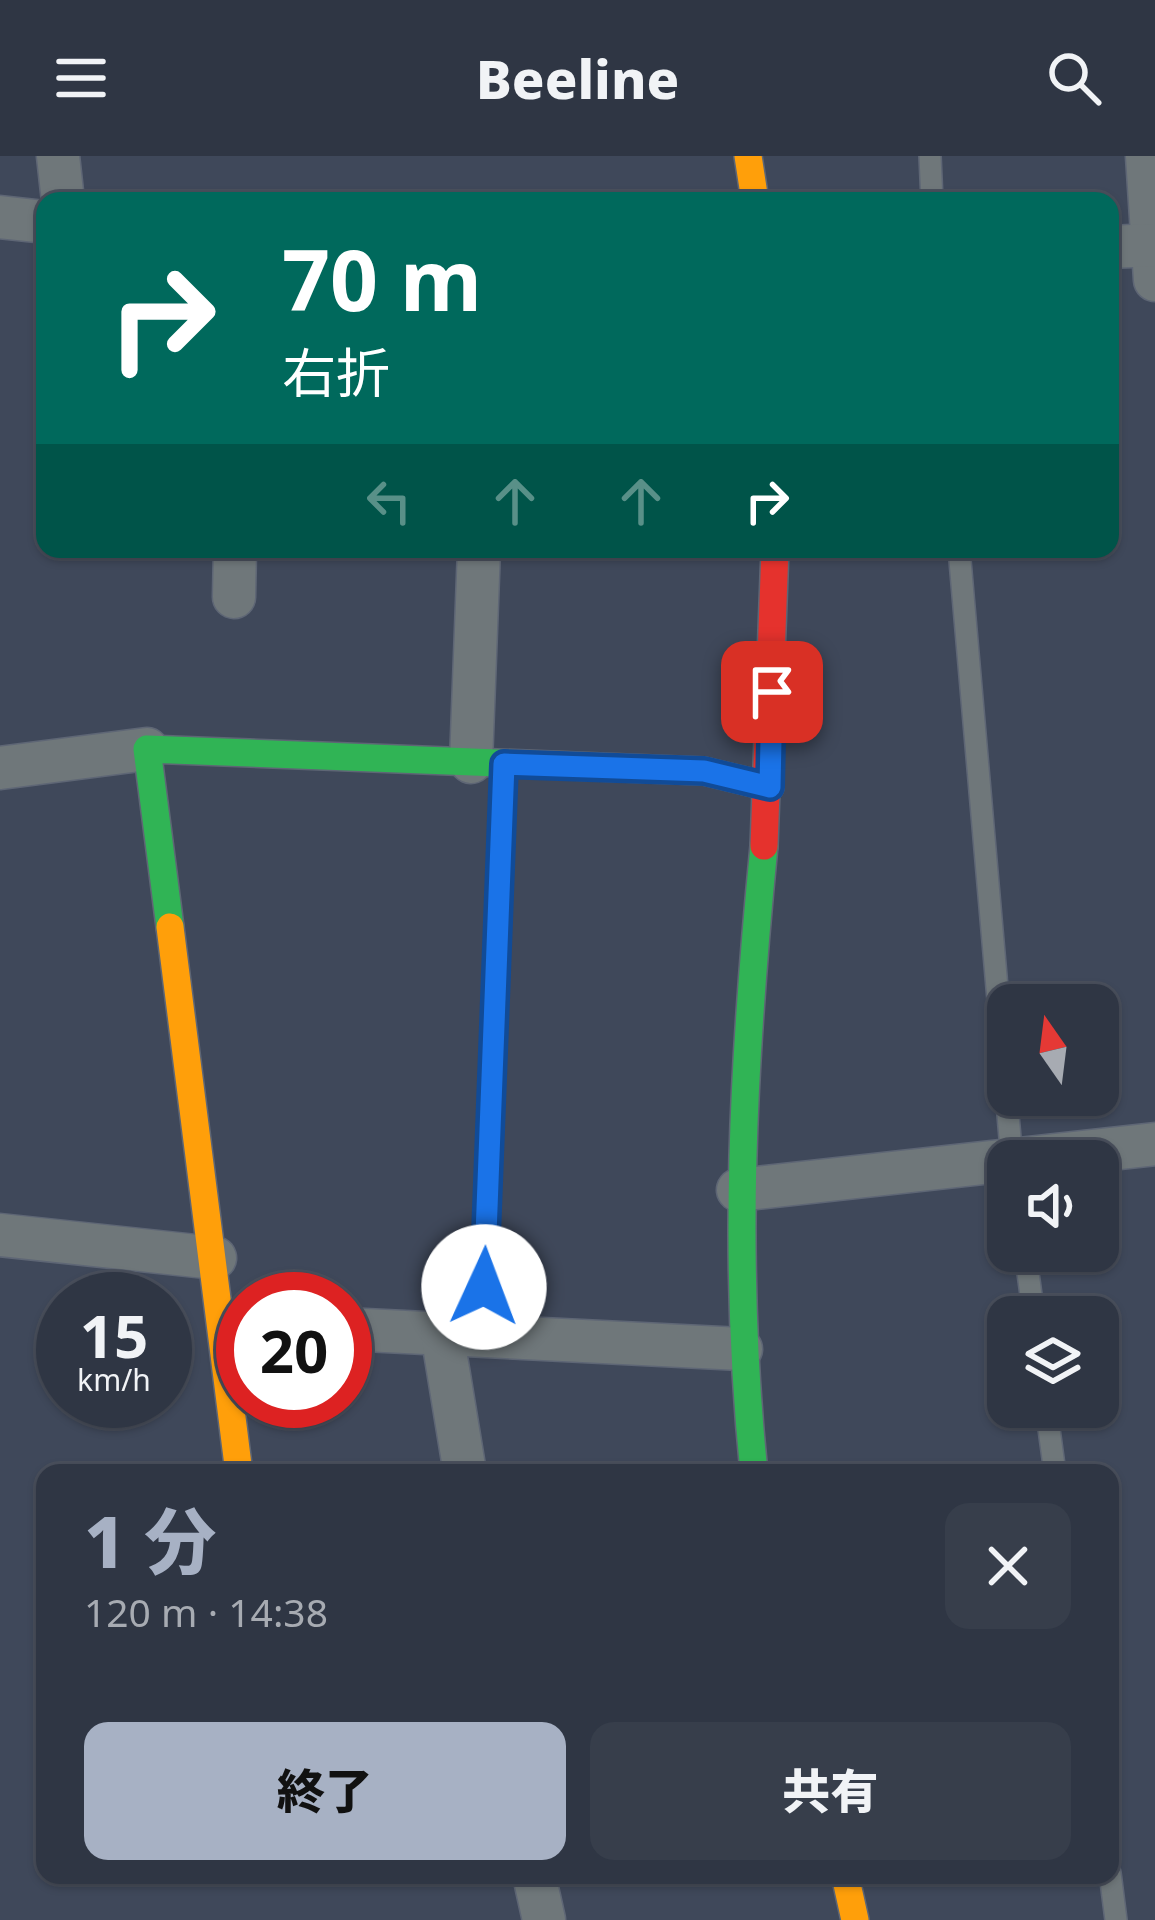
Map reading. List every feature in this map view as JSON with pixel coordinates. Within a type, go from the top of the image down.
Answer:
[{"type":"street","points":[[58,156],[62,192]]},
{"type":"street","points":[[748,156],[754,192]]},
{"type":"street","points":[[1143,254],[1147,156]]},
{"type":"street","points":[[0,217],[36,221]]},
{"type":"street","points":[[235,558],[235,597]]},
{"type":"street","points":[[479,558],[488,763]]},
{"type":"street","points":[[753,1464],[741,1349],[738,1190],[743,1063],[770,787],[775,558]]},
{"type":"street","points":[[147,749],[219,1272]]},
{"type":"street","points":[[0,768],[147,749],[704,771],[770,787]]},
{"type":"street","points":[[1119,1148],[1155,1144]]},
{"type":"street","points":[[738,1190],[987,1162]]},
{"type":"street","points":[[0,1235],[215,1258]]},
{"type":"street","points":[[372,1330],[741,1349]]},
{"type":"street","points":[[462,1334],[465,1464]]},
{"type":"street","points":[[237,1428],[239,1464]]},
{"type":"street","points":[[536,1884],[544,1920]]},
{"type":"street","points":[[847,1884],[855,1920]]},
{"type":"lane","points":[[930,156],[932,192]]},
{"type":"lane","points":[[960,558],[1010,1140]]},
{"type":"lane","points":[[462,1334],[488,763]]},
{"type":"lane","points":[[1049,1428],[1054,1464]]},
{"type":"lane","points":[[1112,1884],[1117,1920]]},
{"type":"traffic: fast","points":[[170,927],[147,749],[600,767]]},
{"type":"traffic: fast","points":[[753,1464],[743,1314],[743,1159],[764,846]]},
{"type":"traffic: slow","points":[[748,156],[754,192]]},
{"type":"traffic: slow","points":[[170,927],[238,1464]]},
{"type":"traffic: slow","points":[[847,1884],[855,1920]]},
{"type":"traffic: jam","points":[[764,846],[775,558]]},
{"type":"traffic: jam","points":[[600,767],[704,771],[770,787]]},
{"type":"route","points":[[484,1287],[504,764],[704,771],[770,787],[772,692]]}]
